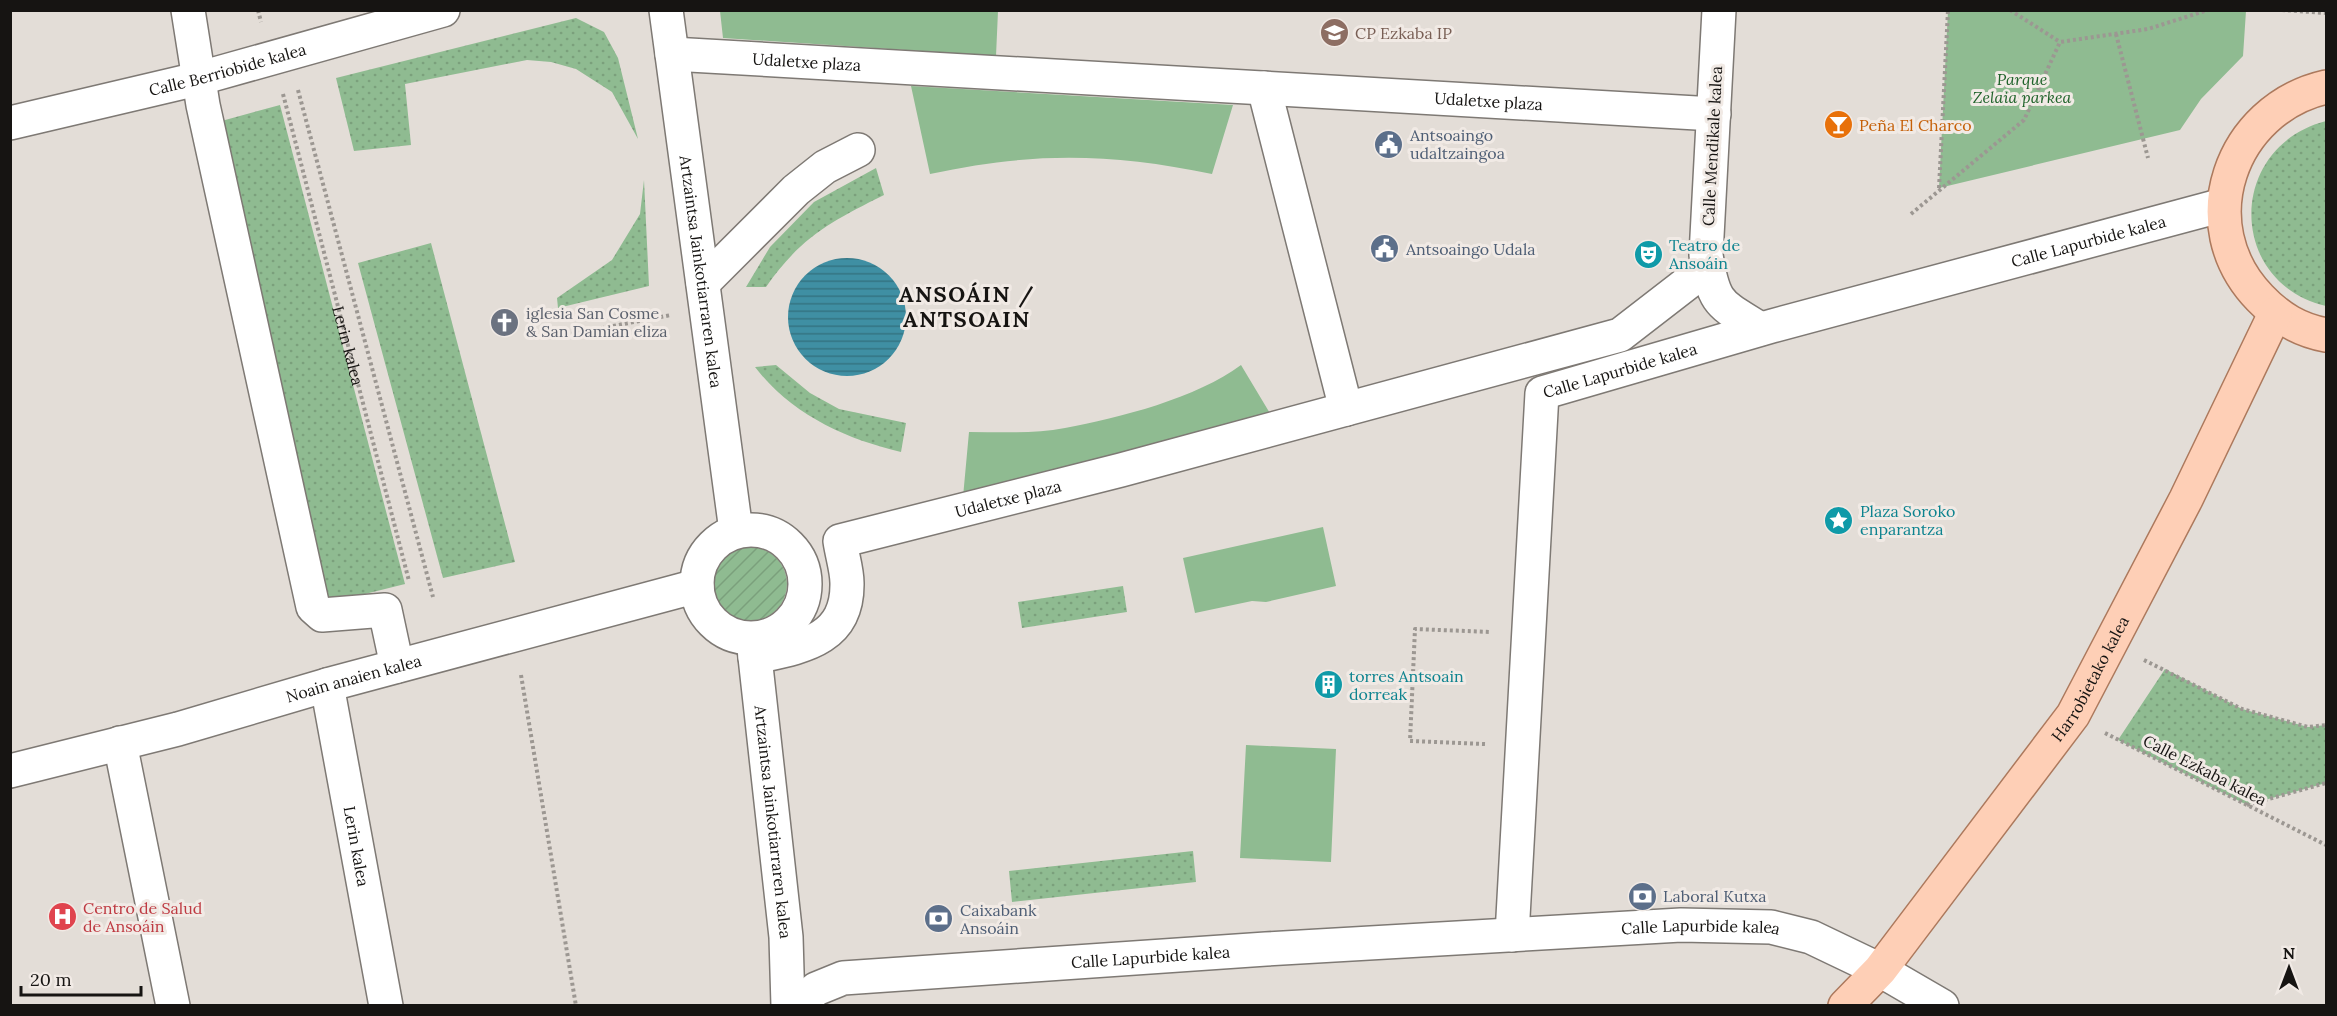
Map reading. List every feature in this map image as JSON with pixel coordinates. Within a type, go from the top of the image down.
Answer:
[{"type":"main road","points":[[2326,87],[2286,102],[2253,129],[2232,165],[2223,205],[2228,247],[2246,284],[2275,314],[2308,332],[2326,335]]},
{"type":"main road","name":"Harrobietako kalea","points":[[1845,1005],[1880,970],[2073,715],[2186,498],[2275,314]]},
{"type":"street","points":[[188,10],[197,79],[313,607],[322,615],[385,610],[398,666]]},
{"type":"street","name":"Calle Berriobide kalea","points":[[10,123],[197,79],[442,10]]},
{"type":"street","name":"Artzaintsa Jainkotiarraren kalea","points":[[666,10],[736,531]]},
{"type":"street","name":"Calle Mendikale kalea","points":[[1719,10],[1706,255],[1712,287],[1721,305],[1760,329]]},
{"type":"street","name":"Udaletxe plaza","points":[[672,54],[1714,114]]},
{"type":"street","points":[[1264,88],[1346,409]]},
{"type":"street","points":[[703,283],[796,190],[825,167],[858,150]]},
{"type":"street","name":"Calle Lapurbide kalea","points":[[1512,935],[1542,393],[1760,329],[2223,205]]},
{"type":"street","name":"Udaletxe plaza","points":[[754,648],[800,647],[829,633],[843,613],[847,583],[840,541],[1110,473],[1620,335],[1708,267]]},
{"type":"street","points":[[736,531],[762,531],[786,541],[802,563],[806,588],[797,613],[779,631],[754,648],[726,632],[705,613],[697,586],[701,563],[715,543],[736,531]]},
{"type":"street","name":"Noain anaien kalea","points":[[10,771],[177,729],[327,685],[697,586]]},
{"type":"street","name":"Artzaintsa Jainkotiarraren kalea","points":[[754,648],[786,937],[788,1005]]},
{"type":"street","name":"Lerin kalea","points":[[327,685],[386,1005]]},
{"type":"street","points":[[120,743],[173,1005]]},
{"type":"street","name":"Calle Lapurbide kalea","points":[[797,1005],[816,989],[843,978],[1681,925],[1771,927],[1811,937],[1880,970],[1942,1005]]},
{"type":"path","name":"Lerin kalea","points":[[258,10],[273,58],[411,588]]},
{"type":"path","points":[[1939,188],[1948,10]]},
{"type":"path","points":[[2010,10],[2060,42],[2148,29],[2208,10]]},
{"type":"path","points":[[2282,10],[2326,13]]},
{"type":"path","points":[[2116,34],[2148,158]]},
{"type":"path","points":[[1911,214],[2024,120],[2060,42]]},
{"type":"path","points":[[295,80],[433,597]]},
{"type":"path","points":[[560,336],[676,314]]},
{"type":"path","points":[[1492,745],[1410,741],[1415,629],[1497,632]]},
{"type":"path","points":[[2138,657],[2242,709],[2308,727],[2326,724]]},
{"type":"path","points":[[521,675],[576,1005]]},
{"type":"path","name":"Calle Ezkaba kalea","points":[[2073,715],[2326,845]]},
{"type":"path","points":[[2247,805],[2326,783]]},
{"type":"green space","points":[[720,11],[998,11],[996,56],[723,38]]},
{"type":"green space","name":"Parque Zelaia parkea","points":[[1948,11],[2246,11],[2243,56],[2201,99],[2180,130],[1939,188]]},
{"type":"green space","points":[[576,18],[604,32],[618,58],[638,139],[612,92],[576,69],[551,62],[527,60],[405,84],[411,145],[354,151],[336,78]]},
{"type":"green space","points":[[911,86],[1233,105],[1212,174],[1139,162],[1071,158],[1003,162],[930,174]]},
{"type":"green space","points":[[280,105],[405,584],[313,607],[207,125]]},
{"type":"green space","points":[[2326,121],[2326,306],[2293,293],[2270,271],[2256,244],[2251,215],[2256,185],[2270,158],[2293,135]]},
{"type":"green space","points":[[876,168],[884,195],[818,232],[792,255],[766,287],[746,287],[770,247],[814,202]]},
{"type":"green space","points":[[644,180],[649,286],[558,308],[557,298],[612,260],[640,214]]},
{"type":"green space","points":[[431,243],[515,562],[443,578],[358,263]]},
{"type":"green space","points":[[776,365],[810,393],[839,409],[906,423],[901,452],[840,432],[802,411],[769,384],[755,367]]},
{"type":"green space","points":[[1241,365],[1271,415],[963,497],[969,432],[1041,431],[1109,419],[1180,397],[1223,377]]},
{"type":"green space","points":[[1323,527],[1336,586],[1266,602],[1252,601],[1195,613],[1183,558]]},
{"type":"green space","points":[[750,547],[764,550],[776,558],[784,570],[787,584],[784,598],[776,610],[764,618],[750,621],[736,618],[724,610],[716,598],[713,584],[716,570],[724,558],[736,550]]},
{"type":"green space","points":[[1123,586],[1127,612],[1022,628],[1018,602]]},
{"type":"green space","points":[[2165,669],[2242,709],[2308,727],[2326,725],[2326,783],[2247,805],[2118,740]]},
{"type":"green space","points":[[1246,745],[1336,749],[1331,862],[1240,858]]},
{"type":"green space","points":[[1193,851],[1196,882],[1012,902],[1009,871]]},
{"type":"water","points":[[847,258],[870,262],[889,275],[902,294],[906,317],[902,340],[889,359],[870,372],[847,376],[824,372],[805,359],[792,340],[788,317],[792,294],[805,275],[824,262]]},
{"type":"place","name":"CP Ezkaba IP","points":[[1334,33]]},
{"type":"place","name":"Peña El Charco","points":[[1838,125]]},
{"type":"place","name":"Antsoaingo udaltzaingoa","points":[[1389,144]]},
{"type":"place","name":"Antsoaingo Udala","points":[[1385,249]]},
{"type":"place","name":"Teatro de Ansoáin","points":[[1648,254]]},
{"type":"place","name":"iglesia San Cosme & San Damian eliza","points":[[505,322]]},
{"type":"place","name":"Plaza Soroko enparantza","points":[[1839,520]]},
{"type":"place","name":"torres Antsoain dorreak","points":[[1328,685]]},
{"type":"place","name":"Laboral Kutxa","points":[[1642,896]]},
{"type":"place","name":"Centro de Salud de Ansoáin","points":[[62,917]]},
{"type":"place","name":"Caixabank Ansoáin","points":[[939,919]]},
{"type":"district","name":"ANSOÁIN / ANTSOAIN","points":[[967,306]]}]
